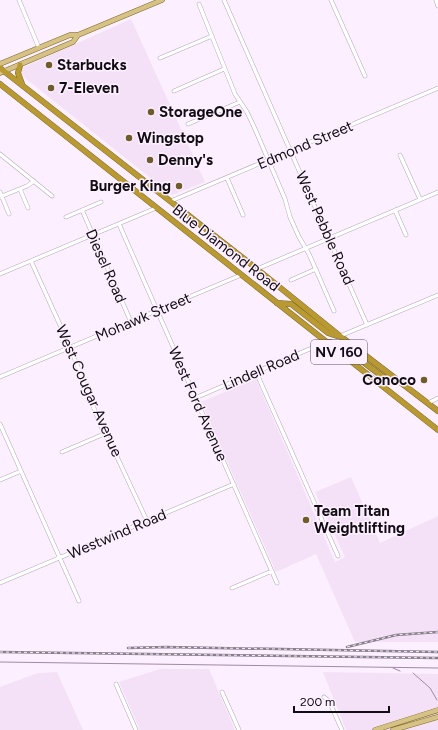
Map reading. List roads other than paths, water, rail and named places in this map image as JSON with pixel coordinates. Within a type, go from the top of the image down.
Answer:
[{"type":"highway","points":[[20,65],[18,74],[24,86]]},
{"type":"highway","name":"Blue Diamond Road","points":[[1,71],[24,86],[340,336],[438,411]]},
{"type":"highway","name":"Blue Diamond Road","points":[[0,84],[438,430]]},
{"type":"highway","points":[[276,302],[291,304],[328,333],[340,336]]},
{"type":"highway","points":[[326,342],[341,345],[383,377],[395,378]]},
{"type":"main road","points":[[0,64],[70,35],[78,35],[162,0]]},
{"type":"main road","points":[[1,71],[20,65],[73,42],[78,35]]},
{"type":"main road","points":[[375,730],[437,711]]},
{"type":"main road","points":[[393,730],[438,717]]},
{"type":"street","points":[[19,0],[39,48]]},
{"type":"street","name":"West Pebble Road","points":[[224,0],[367,325]]},
{"type":"street","points":[[331,0],[365,76]]},
{"type":"street","points":[[436,0],[438,6]]},
{"type":"street","points":[[199,4],[224,69],[240,102],[247,112],[285,200],[296,231],[306,248],[334,310]]},
{"type":"street","points":[[160,58],[212,36]]},
{"type":"street","points":[[174,91],[224,69]]},
{"type":"street","name":"Edmond Street","points":[[171,202],[438,88]]},
{"type":"street","points":[[188,124],[240,102]]},
{"type":"street","points":[[0,154],[52,196]]},
{"type":"street","points":[[400,155],[420,200]]},
{"type":"street","points":[[228,178],[243,215]]},
{"type":"street","points":[[1,197],[34,181]]},
{"type":"street","points":[[20,189],[28,208]]},
{"type":"street","points":[[0,192],[9,214]]},
{"type":"street","points":[[257,269],[438,192]]},
{"type":"street","points":[[66,217],[101,202]]},
{"type":"street","points":[[0,274],[156,208]]},
{"type":"street","name":"Diesel Road","points":[[82,210],[131,322]]},
{"type":"street","points":[[395,210],[406,235]]},
{"type":"street","name":"West Ford Avenue","points":[[119,224],[277,583]]},
{"type":"street","name":"West Cougar Avenue","points":[[31,261],[70,347],[104,434],[111,444],[147,521]]},
{"type":"street","points":[[292,280],[316,269]]},
{"type":"street","name":"Mohawk Street","points":[[0,377],[241,275]]},
{"type":"street","points":[[340,336],[438,295]]},
{"type":"street","name":"Lindell Road","points":[[195,398],[326,342]]},
{"type":"street","points":[[256,372],[338,556]]},
{"type":"street","points":[[428,403],[438,398]]},
{"type":"street","points":[[0,424],[79,601]]},
{"type":"street","points":[[62,452],[104,434]]},
{"type":"street","points":[[0,480],[21,471]]},
{"type":"street","name":"Westwind Road","points":[[0,583],[234,484]]},
{"type":"street","points":[[232,588],[272,571]]},
{"type":"street","points":[[116,684],[136,730]]},
{"type":"street","points":[[222,692],[239,730]]},
{"type":"street","points":[[324,697],[329,701],[342,730]]},
{"type":"street","points":[[437,711],[438,717]]},
{"type":"waterway","points":[[0,662],[438,668]]},
{"type":"waterway","points":[[393,668],[400,671]]},
{"type":"waterway","points":[[413,673],[430,688],[437,700]]},
{"type":"railway","points":[[347,647],[396,635],[438,632]]},
{"type":"railway","points":[[128,648],[166,647],[438,652]]},
{"type":"railway","points":[[0,652],[438,658]]},
{"type":"place","name":"Starbucks","points":[[49,65]]},
{"type":"place","name":"7-Eleven","points":[[51,88]]},
{"type":"place","name":"StorageOne","points":[[151,112]]},
{"type":"place","name":"Wingstop","points":[[129,138]]},
{"type":"place","name":"Denny's","points":[[150,160]]},
{"type":"place","name":"Burger King","points":[[179,186]]},
{"type":"place","name":"Conoco","points":[[424,380]]},
{"type":"place","name":"Team Titan Weightlifting","points":[[306,520]]}]
